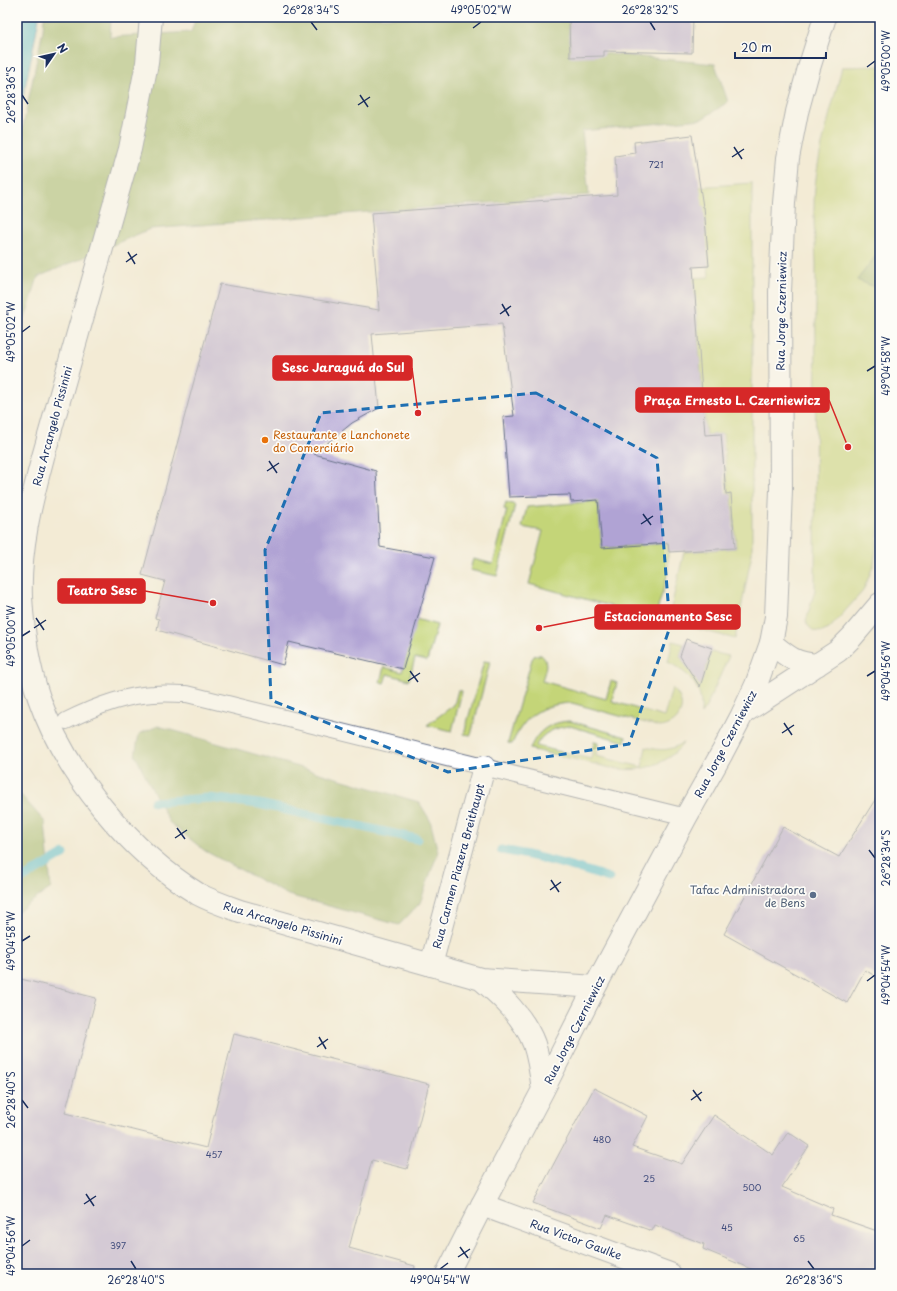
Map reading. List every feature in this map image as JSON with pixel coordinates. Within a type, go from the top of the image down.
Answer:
[{"type":"main road","name":"Rua Arcangelo Pissinini","points":[[151,17],[147,63],[130,149],[81,319],[30,507],[22,563],[21,597],[27,649],[34,682],[44,713],[66,757],[102,807],[131,840],[162,868],[199,894],[221,905],[481,979],[595,986]]},
{"type":"main road","name":"Rua Jorge Czerniewicz","points":[[447,1274],[543,1090],[595,986],[743,713],[756,686],[771,642],[776,617],[781,490],[780,292],[784,203],[788,158],[797,112],[825,17]]},
{"type":"main road","points":[[743,713],[838,651],[880,604]]},
{"type":"main road","points":[[771,642],[790,658],[804,664],[817,665]]},
{"type":"main road","name":"Rua Carmen Piazera Breithaupt","points":[[431,964],[484,767]]},
{"type":"main road","name":"Rua Arcangelo Pissinini","points":[[481,979],[506,1001],[527,1031],[533,1042],[539,1062],[543,1090]]},
{"type":"main road","name":"Rua Victor Gaulke","points":[[482,1205],[670,1274]]},
{"type":"lane","points":[[66,721],[84,712],[121,699],[152,694],[188,694],[686,816]]},
{"type":"highlighted area","points":[[536,393],[657,458],[670,627],[629,744],[448,772],[271,700],[265,550],[321,413]]},
{"type":"green space","points":[[44,17],[111,17],[110,37],[191,32],[196,17],[569,17],[570,54],[601,53],[715,64],[728,102],[702,119],[582,131],[589,195],[150,229],[38,277],[17,344],[17,155],[43,30]]},
{"type":"green space","points":[[880,66],[880,251],[857,280],[880,289],[880,519],[874,564],[863,591],[829,629],[822,632],[814,631],[808,626],[806,621],[815,590],[815,189],[821,150],[842,67]]},
{"type":"green space","points":[[752,183],[752,553],[735,639],[668,621],[684,552],[736,548],[732,493],[728,493],[723,434],[706,435],[696,309],[677,279],[709,277],[703,208],[627,192]]},
{"type":"green space","points":[[880,251],[880,289],[857,280]]},
{"type":"green space","points":[[598,501],[602,548],[668,543],[668,573],[655,618],[529,584],[543,531],[522,527],[527,507]]},
{"type":"green space","points":[[506,502],[515,505],[497,576],[470,570],[473,559],[493,564],[507,510],[504,509]]},
{"type":"green space","points":[[416,619],[437,625],[427,661],[415,658],[409,680],[387,674],[384,683],[380,682],[384,667],[402,672]]},
{"type":"green space","points":[[673,641],[684,644],[680,656],[696,680],[701,682],[711,652],[729,656],[706,707],[701,714],[698,689],[689,677],[668,662]]},
{"type":"green space","points":[[535,655],[541,655],[546,664],[542,681],[606,699],[611,681],[617,683],[612,701],[664,717],[672,688],[680,700],[681,712],[674,722],[660,727],[572,703],[561,704],[551,706],[535,713],[522,726],[512,744],[508,743],[532,659]]},
{"type":"green space","points":[[484,661],[490,662],[471,735],[464,734]]},
{"type":"green space","points":[[458,690],[462,691],[452,731],[427,725],[454,705]]},
{"type":"green space","points":[[570,721],[626,737],[625,742],[570,726],[554,729],[545,734],[538,741],[536,746],[591,759],[594,742],[598,743],[596,756],[642,767],[646,747],[665,750],[674,748],[683,743],[663,761],[645,768],[627,770],[609,768],[530,749],[533,742],[546,728],[557,723]]},
{"type":"green space","points":[[158,726],[419,802],[430,820],[438,852],[420,903],[399,925],[288,895],[205,851],[169,822],[135,755],[139,734]]},
{"type":"green space","points":[[21,795],[45,822],[51,888],[17,912],[17,797]]},
{"type":"water","points":[[17,17],[39,17],[17,123]]},
{"type":"building","points":[[569,17],[693,17],[692,53],[604,51],[604,56],[570,57]]},
{"type":"building","points":[[692,135],[704,207],[709,266],[693,267],[705,435],[721,434],[726,494],[731,493],[735,548],[669,552],[668,543],[602,548],[598,500],[571,502],[570,495],[509,497],[503,417],[514,416],[502,324],[372,334],[379,408],[352,423],[314,454],[376,471],[380,547],[435,557],[403,669],[289,642],[283,665],[157,630],[159,619],[155,618],[165,581],[142,575],[220,284],[379,310],[371,213],[617,195],[615,156],[635,153],[634,142]]},
{"type":"building","points":[[686,639],[712,648],[700,687],[680,656]]},
{"type":"building","name":"Tafac Administradora de Bens","points":[[880,792],[880,979],[865,970],[847,1003],[724,934],[783,827],[839,857]]},
{"type":"building","points":[[17,978],[96,998],[65,1113],[206,1148],[234,1034],[429,1084],[407,1169],[372,1160],[349,1248],[415,1266],[414,1274],[17,1274]]},
{"type":"building","points":[[594,1088],[648,1116],[632,1147],[682,1164],[714,1115],[773,1155],[788,1132],[809,1146],[782,1187],[833,1209],[831,1215],[880,1232],[880,1274],[763,1274],[703,1249],[704,1244],[655,1225],[652,1231],[607,1215],[601,1228],[533,1203]]},
{"type":"waterway","points":[[154,802],[209,798],[259,804],[417,839]]},
{"type":"waterway","points":[[501,850],[529,855],[609,878]]},
{"type":"waterway","points":[[17,882],[64,854]]},
{"type":"place","name":"Sesc Jaraguá do Sul","points":[[418,413]]},
{"type":"place","name":"Restaurante e Lanchonete do Comerciário","points":[[265,440]]},
{"type":"place","name":"Praça Ernesto L. Czerniewicz","points":[[848,447]]},
{"type":"place","name":"Teatro Sesc","points":[[213,603]]},
{"type":"place","name":"Estacionamento Sesc","points":[[539,628]]},
{"type":"place","name":"Tafac Administradora de Bens","points":[[813,895]]}]
